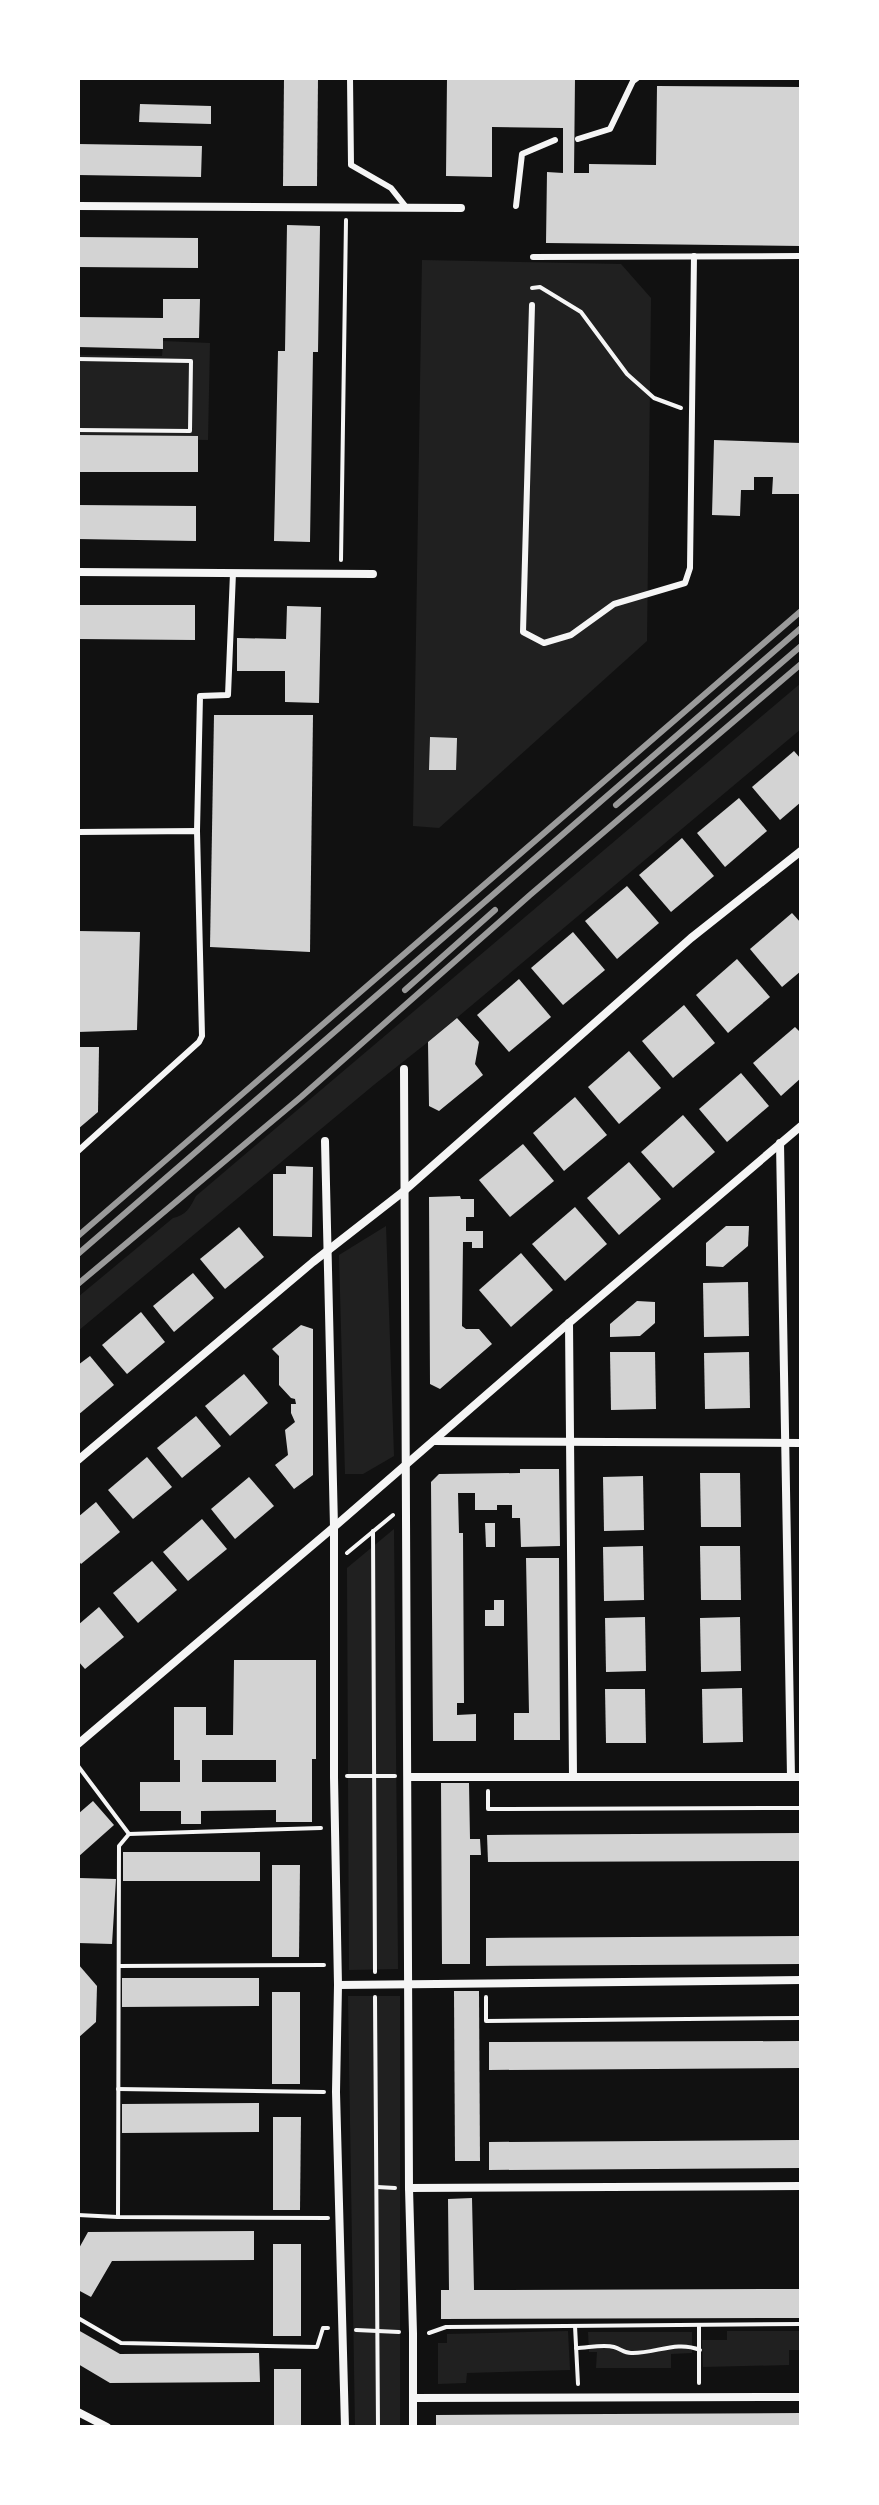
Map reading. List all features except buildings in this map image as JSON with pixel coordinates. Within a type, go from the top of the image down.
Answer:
[{"type":"street","points":[[78,206],[461,208]]},
{"type":"street","points":[[78,572],[373,574]]},
{"type":"street","points":[[78,1460],[328,1250],[404,1191],[691,938],[801,851]]},
{"type":"street","points":[[404,1069],[409,2188],[413,2427]]},
{"type":"street","points":[[78,1744],[801,1126]]},
{"type":"street","points":[[325,1141],[334,1527],[338,1965],[336,2092],[345,2427]]},
{"type":"street","points":[[409,1777],[796,1777],[780,1143]]},
{"type":"street","points":[[569,1323],[573,1776]]},
{"type":"street","points":[[433,1441],[801,1443]]},
{"type":"street","points":[[338,1985],[801,1980]]},
{"type":"street","points":[[409,2188],[801,2186]]},
{"type":"street","points":[[414,2398],[801,2397]]},
{"type":"street","points":[[78,2412],[89,2423],[107,2427]]},
{"type":"lane","points":[[350,78],[351,165],[391,188],[406,207]]},
{"type":"lane","points":[[578,139],[610,129],[637,78]]},
{"type":"lane","points":[[516,206],[522,154],[555,140]]},
{"type":"lane","points":[[532,305],[523,632],[544,643],[571,635],[614,604],[685,583],[690,568],[694,256]]},
{"type":"lane","points":[[533,257],[801,256]]},
{"type":"lane","points":[[78,1151],[202,1036],[197,831],[200,696],[228,695],[233,573]]},
{"type":"lane","points":[[78,832],[197,831]]},
{"type":"path","points":[[341,574],[347,206]]},
{"type":"path","points":[[532,288],[540,287],[581,312],[627,374],[654,398],[692,411]]},
{"type":"path","points":[[78,359],[191,361],[190,431],[78,430]]},
{"type":"path","points":[[345,1554],[395,1514]]},
{"type":"path","points":[[78,1766],[129,1834]]},
{"type":"path","points":[[334,1777],[409,1777]]},
{"type":"path","points":[[488,1777],[488,1809],[801,1808]]},
{"type":"path","points":[[118,2217],[119,1846],[129,1834],[336,1828]]},
{"type":"path","points":[[119,1966],[338,1965]]},
{"type":"path","points":[[486,1983],[486,2021],[801,2018]]},
{"type":"path","points":[[118,2089],[336,2092]]},
{"type":"path","points":[[78,2215],[338,2218]]},
{"type":"path","points":[[78,2318],[121,2343],[317,2347],[323,2328],[399,2332]]},
{"type":"path","points":[[429,2333],[446,2327],[801,2324]]},
{"type":"path","points":[[699,2325],[699,2397]]},
{"type":"path","points":[[575,2326],[579,2398]]},
{"type":"path","points":[[576,2348],[613,2346],[626,2354],[668,2347],[691,2346],[700,2350]]},
{"type":"shaded area","points":[[422,260],[621,264],[651,298],[647,641],[439,828],[413,826]]},
{"type":"shaded area","points":[[163,341],[210,343],[208,440],[78,438],[78,355],[162,356]]},
{"type":"shaded area","points":[[801,683],[801,729],[78,1331],[78,1297],[173,1218],[184,1213],[196,1196]]},
{"type":"shaded area","points":[[386,1226],[394,1456],[363,1474],[345,1474],[339,1255]]},
{"type":"shaded area","points":[[394,1529],[398,1969],[349,1970],[347,1568]]},
{"type":"shaded area","points":[[348,1996],[400,1996],[400,2427],[355,2427]]},
{"type":"shaded area","points":[[568,2331],[570,2370],[467,2373],[466,2383],[438,2384],[438,2343],[447,2343],[447,2334]]},
{"type":"shaded area","points":[[727,2331],[801,2331],[801,2350],[789,2350],[789,2365],[703,2367],[702,2340],[727,2340]]},
{"type":"shaded area","points":[[588,2332],[692,2332],[692,2353],[671,2354],[671,2368],[596,2368],[597,2352],[589,2352]]},
{"type":"railway","points":[[78,1236],[801,611]]},
{"type":"railway","points":[[78,1254],[801,628]]},
{"type":"railway","points":[[616,805],[801,646]]},
{"type":"railway","points":[[78,1284],[301,1097],[530,895],[801,664]]},
{"type":"railway","points":[[405,990],[495,910]]}]
